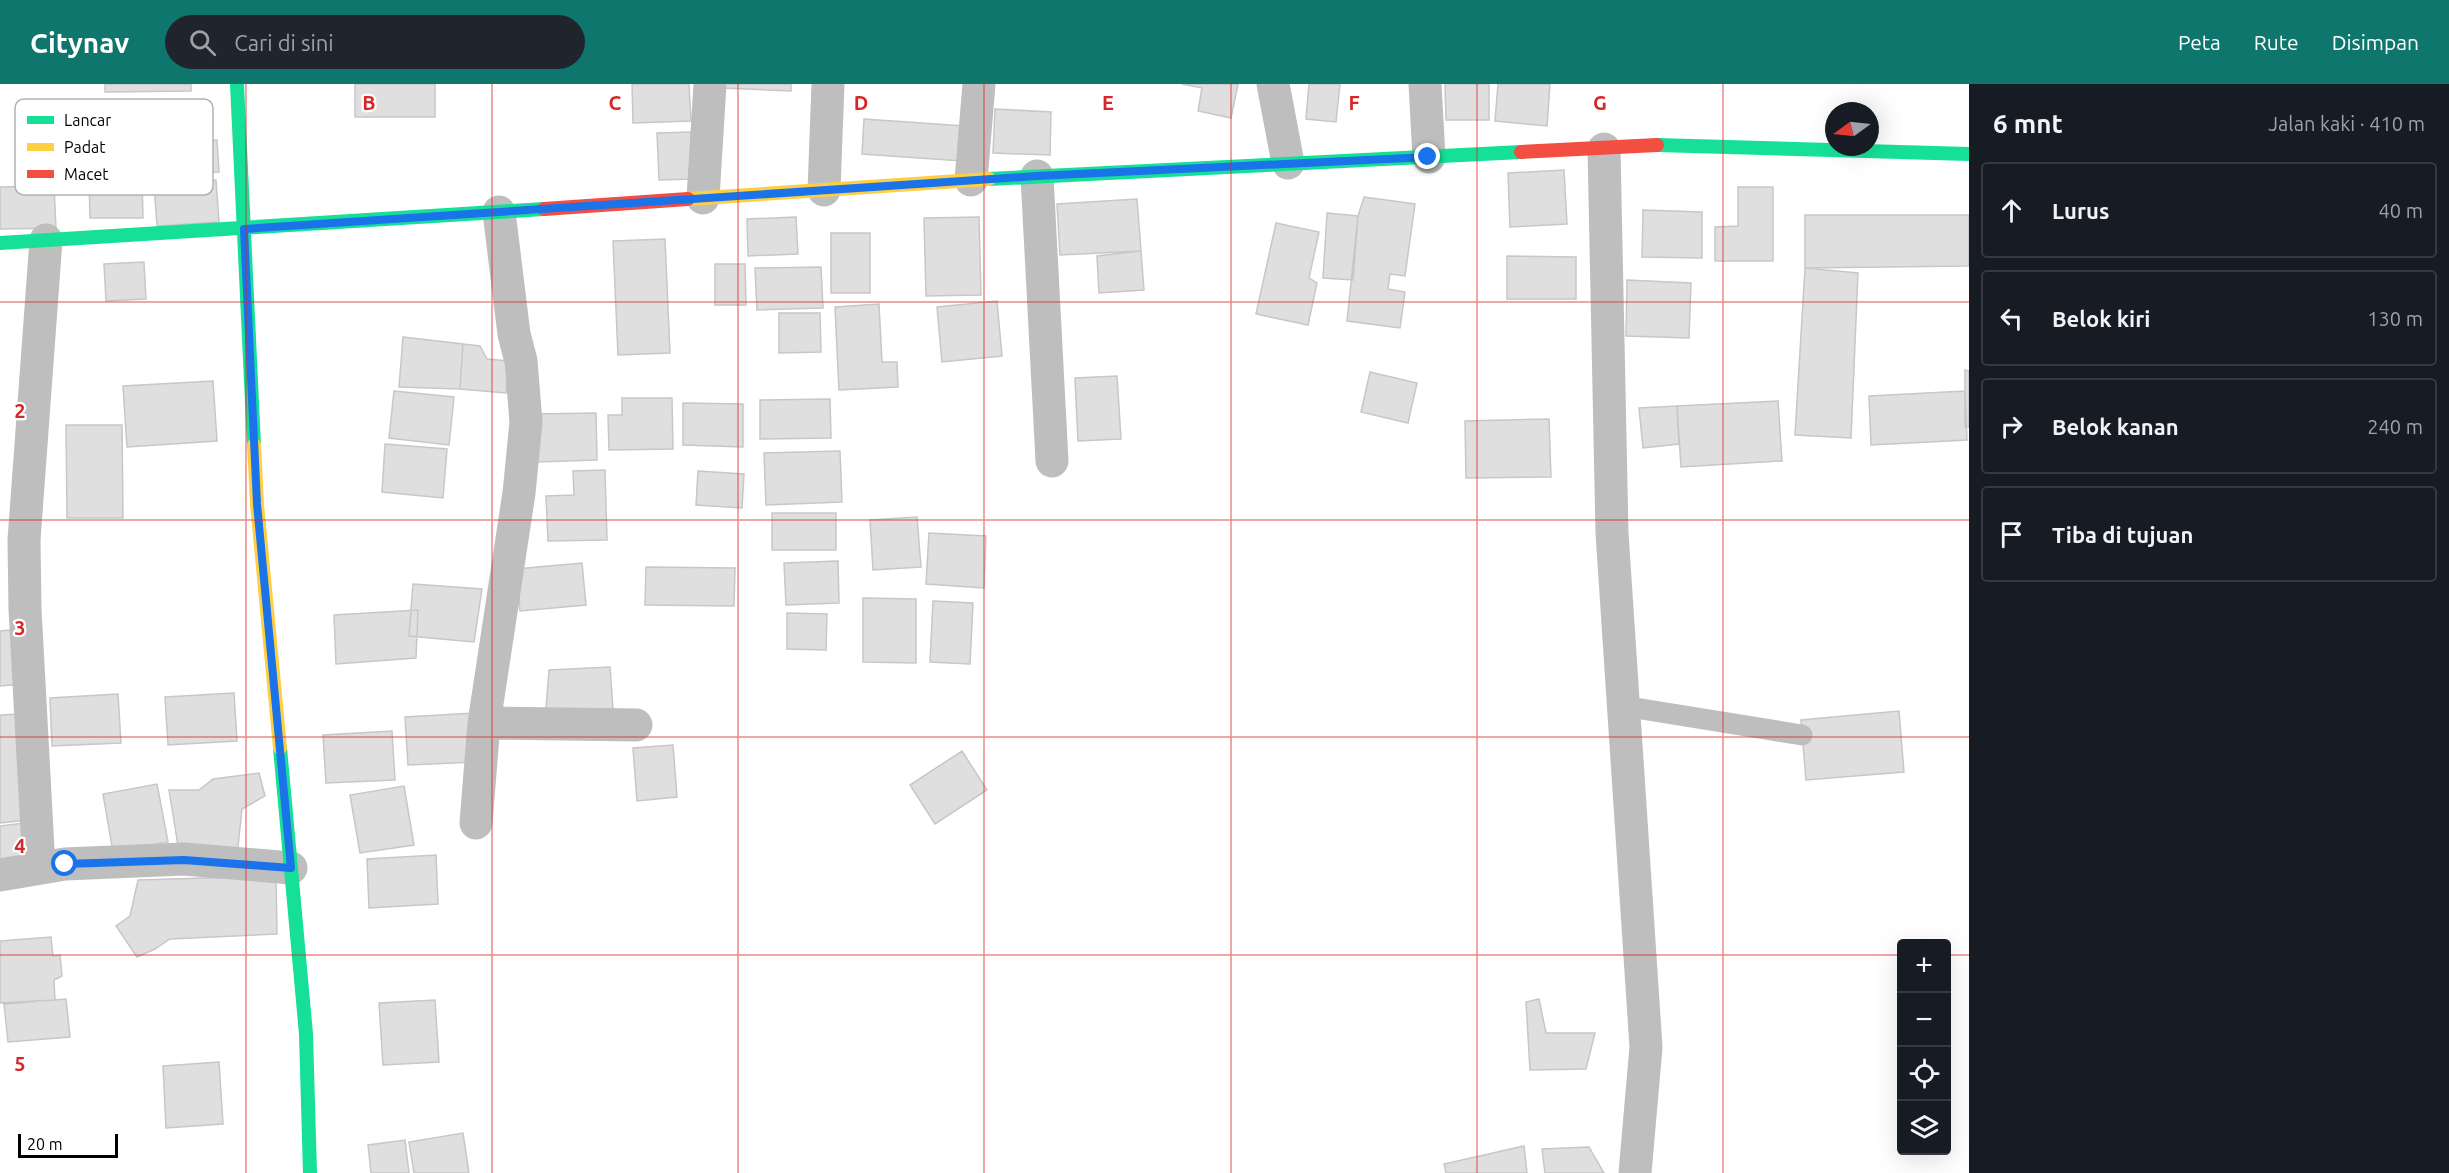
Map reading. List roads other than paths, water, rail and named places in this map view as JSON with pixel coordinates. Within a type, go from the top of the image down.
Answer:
[{"type":"street","points":[[237,84],[257,504],[306,1034],[310,1173]]},
{"type":"street","points":[[703,198],[710,84]]},
{"type":"street","points":[[824,190],[828,84]]},
{"type":"street","points":[[971,180],[979,84]]},
{"type":"street","points":[[1274,84],[1288,163]]},
{"type":"street","points":[[1425,84],[1428,157]]},
{"type":"street","points":[[0,243],[1037,176],[1663,145],[1969,154]]},
{"type":"street","points":[[1604,148],[1612,533],[1646,1047],[1635,1173]]},
{"type":"street","points":[[1037,176],[1052,461]]},
{"type":"street","points":[[476,823],[484,723],[519,493],[526,422],[521,361],[514,334],[499,212]]},
{"type":"street","points":[[39,868],[24,609],[24,540],[46,240]]},
{"type":"street","points":[[484,723],[636,725]]},
{"type":"street","points":[[0,875],[65,864],[184,860],[291,868]]},
{"type":"lane","points":[[1623,706],[1802,735]]}]
